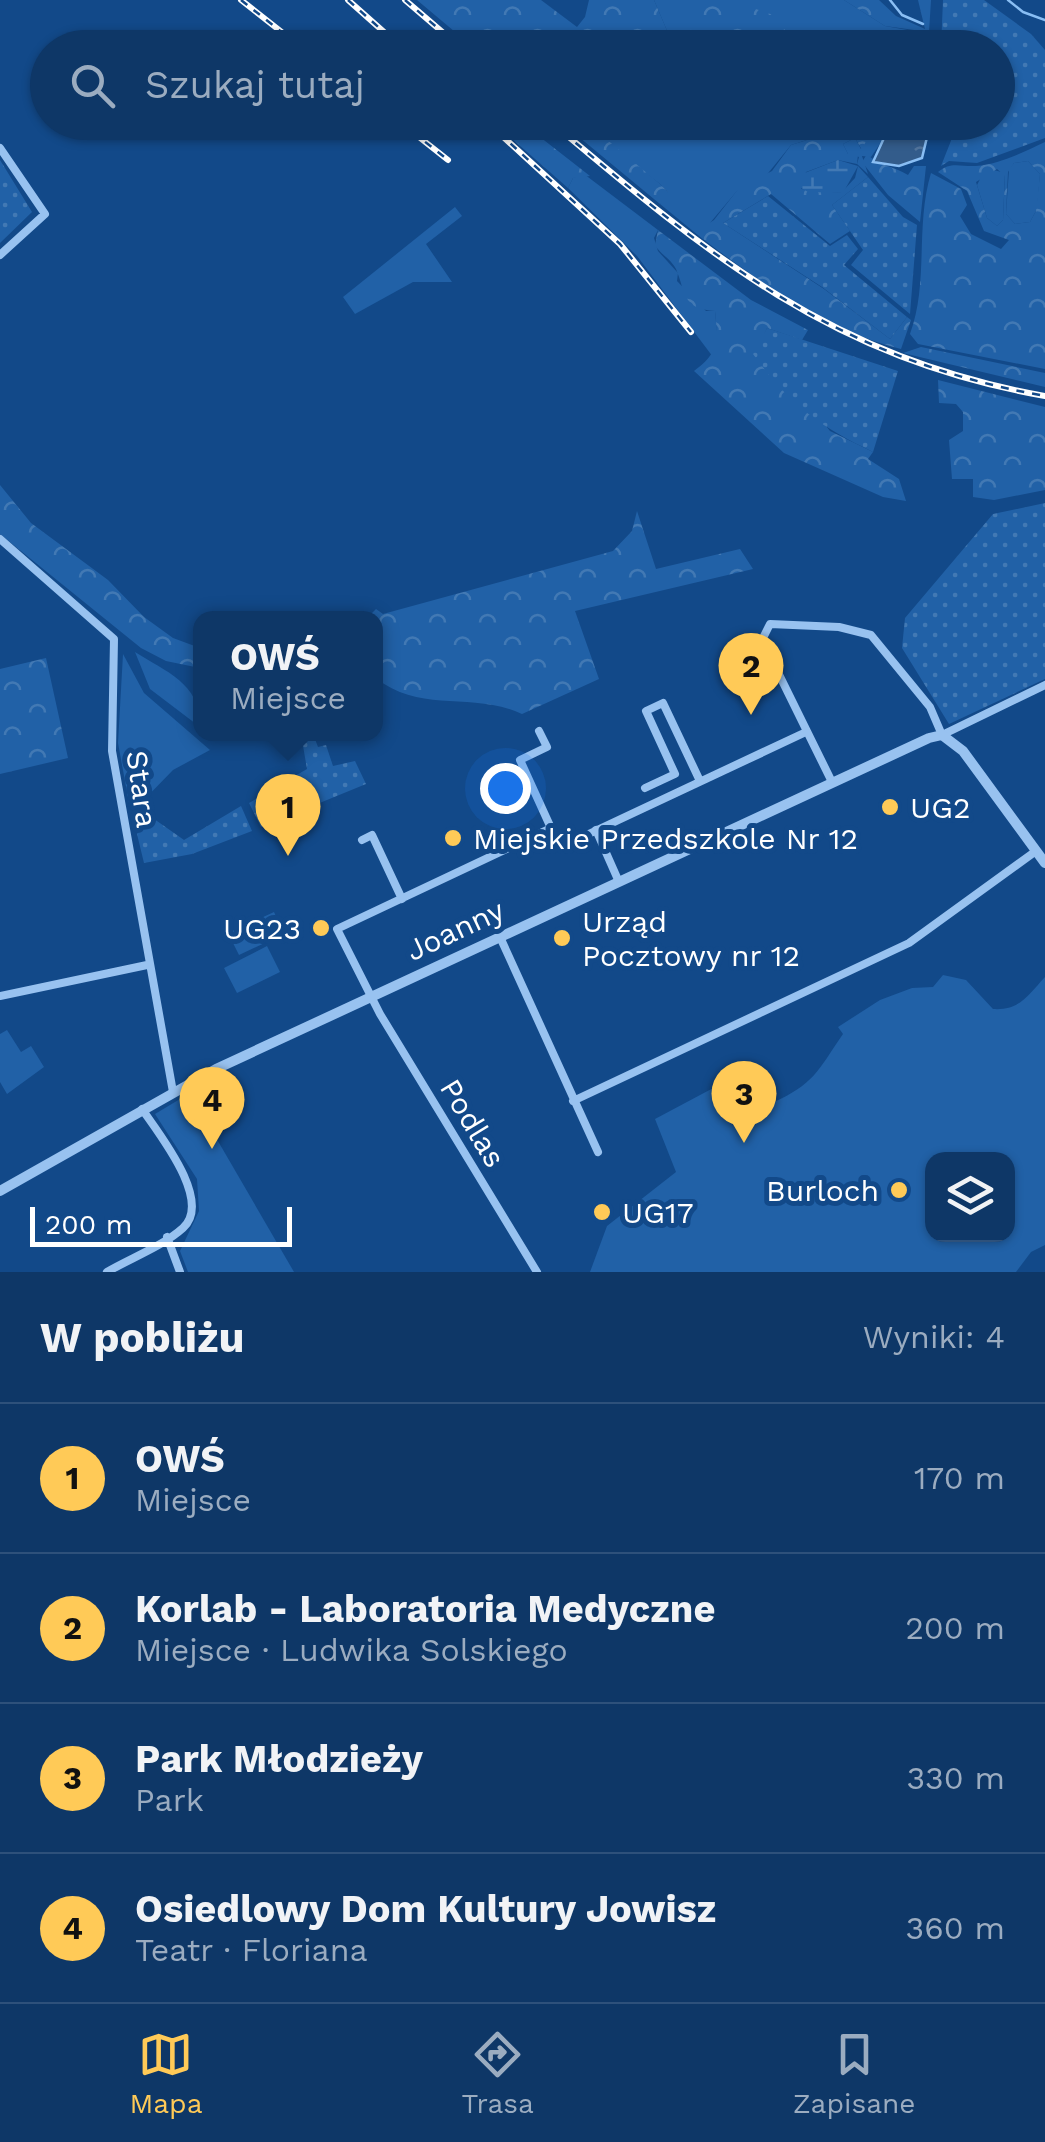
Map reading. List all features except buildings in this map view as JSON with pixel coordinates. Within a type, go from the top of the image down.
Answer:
[{"type":"street","points":[[0,148],[45,214],[0,255]]},
{"type":"street","name":"Stara","points":[[0,539],[114,639],[112,752],[172,1092]]},
{"type":"street","points":[[832,782],[762,640],[766,627],[774,622],[862,630],[878,641],[930,708],[942,734],[963,751],[1045,862]]},
{"type":"street","points":[[942,734],[1045,684]]},
{"type":"street","points":[[645,788],[674,774],[646,711],[663,703],[700,782]]},
{"type":"street","points":[[539,731],[547,746],[520,760],[561,847],[806,732]]},
{"type":"street","name":"Joanny","points":[[0,1191],[172,1092],[942,734]]},
{"type":"street","points":[[362,840],[372,835],[402,898],[552,828]]},
{"type":"street","points":[[596,830],[619,882]]},
{"type":"street","points":[[573,1101],[910,943],[1036,851]]},
{"type":"street","name":"Podlas","points":[[402,898],[337,929],[372,997],[537,1272]]},
{"type":"street","points":[[500,937],[598,1152]]},
{"type":"street","points":[[0,996],[147,965]]},
{"type":"street","points":[[107,1272],[167,1238],[192,1216],[192,1190],[142,1108]]},
{"type":"street","points":[[167,1238],[180,1272]]},
{"type":"green space","points":[[417,0],[541,0],[577,27],[585,17],[589,0],[654,0],[667,30],[453,30]]},
{"type":"green space","points":[[654,0],[844,0],[885,26],[908,30],[667,30]]},
{"type":"green space","points":[[698,0],[718,1],[776,16],[784,21],[785,30],[695,30],[682,19]]},
{"type":"green space","points":[[844,0],[879,0],[896,16],[925,29],[918,0],[931,0],[929,30],[885,26]]},
{"type":"green space","points":[[943,0],[984,0],[1031,34],[1045,50],[1045,138],[977,163],[949,161],[941,166],[951,140],[1015,140],[1015,30],[942,30]]},
{"type":"green space","points":[[513,140],[544,140],[590,176],[573,178],[568,188]]},
{"type":"green space","points":[[583,140],[607,140],[668,192],[667,199],[660,204]]},
{"type":"green space","points":[[602,140],[806,140],[791,145],[765,177],[737,191],[699,236],[660,204],[668,192]]},
{"type":"green space","points":[[806,140],[851,140],[843,144],[848,154],[858,154],[857,164],[838,160],[806,172],[801,189],[841,193],[855,178],[858,166],[868,177],[832,205],[850,231],[830,244],[771,194],[723,223],[824,289],[890,339],[907,317],[911,320],[901,349],[820,317],[699,236],[700,229],[714,220],[739,188],[772,171],[791,145]]},
{"type":"green space","points":[[856,140],[861,149],[866,140],[883,140],[871,157],[862,156],[868,174],[857,164],[859,157],[848,154],[843,144]]},
{"type":"green space","points":[[1045,142],[1045,369],[918,344],[910,334],[919,295],[924,213],[931,173],[961,189],[967,205],[960,216],[971,234],[1001,249],[1009,240],[984,231],[967,191],[938,172],[952,166],[994,163]],"holes":[[[1028,161],[1040,174],[1036,211],[1030,222],[1015,224],[1006,214],[1008,172],[1014,163]],[[997,169],[1005,176],[1003,220],[997,226],[987,218],[976,182]]]},
{"type":"green space","points":[[867,154],[908,175],[914,166],[926,166],[920,222],[888,195],[862,162]]},
{"type":"green space","points":[[0,160],[32,212],[0,243]]},
{"type":"green space","points":[[838,160],[858,166],[843,193],[808,192],[799,187],[802,174]]},
{"type":"green space","points":[[1028,161],[1040,174],[1037,209],[1030,222],[1015,224],[1006,214],[1009,169],[1014,163]]},
{"type":"green space","points":[[994,170],[1005,173],[1003,220],[997,226],[987,218],[977,185],[982,175]]},
{"type":"green space","points":[[584,174],[658,230],[654,238],[658,251],[678,273],[677,281],[706,311],[715,311],[718,342],[713,357],[637,256],[568,188],[573,178]]},
{"type":"green space","points":[[868,177],[903,217],[917,225],[910,314],[851,265],[863,250],[832,205]]},
{"type":"green space","points":[[768,196],[830,246],[847,235],[858,249],[844,265],[907,317],[890,339],[822,287],[723,223]]},
{"type":"green space","points":[[455,207],[462,216],[426,244],[452,282],[413,282],[355,314],[343,297]]},
{"type":"green space","points":[[658,230],[751,300],[808,330],[802,340],[767,328],[760,344],[830,431],[873,452],[868,459],[899,479],[906,501],[883,497],[784,453],[694,371],[715,346],[715,311],[696,307],[687,298],[676,269],[655,245]]},
{"type":"green space","points":[[767,328],[898,371],[873,452],[820,423],[779,387],[753,354]]},
{"type":"green space","points":[[921,347],[1045,373],[1045,387],[903,353]]},
{"type":"green space","points":[[938,380],[1045,407],[1045,490],[994,500],[973,497],[973,479],[952,479],[949,440],[963,431],[963,412],[956,404],[939,403]]},
{"type":"green space","points":[[0,485],[31,523],[108,580],[144,617],[173,638],[193,645],[193,667],[166,661],[141,648],[0,534]]},
{"type":"green space","points":[[1045,503],[1045,679],[949,724],[902,648],[905,618],[993,514]]},
{"type":"green space","points":[[637,511],[656,569],[740,549],[753,569],[575,611],[599,679],[522,714],[504,707],[411,696],[383,683],[383,614],[613,551],[632,531]]},
{"type":"green space","points":[[135,652],[188,689],[193,697],[193,722],[150,689]]},
{"type":"green space","points":[[123,654],[144,693],[193,735],[193,741],[200,741],[210,750],[173,770],[138,806],[129,803],[118,743]]},
{"type":"green space","points":[[46,658],[68,758],[0,774],[0,669]]},
{"type":"green space","points":[[302,741],[316,741],[318,747],[326,745],[333,766],[355,761],[366,784],[261,827],[249,803],[307,769]]},
{"type":"green space","points":[[241,806],[252,831],[192,854],[144,863],[137,834],[147,814],[184,840]]},
{"type":"green space","points":[[274,912],[284,934],[239,955],[228,933]]},
{"type":"green space","points":[[267,946],[280,972],[237,993],[224,968]]},
{"type":"green space","points":[[943,975],[966,980],[993,1009],[1002,1009],[1023,1000],[1045,977],[1045,1245],[1031,1252],[1016,1272],[590,1272],[607,1226],[676,1172],[655,1119],[717,1086],[727,1087],[725,1100],[719,1101],[741,1116],[750,1114],[797,1090],[814,1076],[843,1034],[838,1027],[880,1000],[912,988],[933,987]]},
{"type":"green space","points":[[7,1030],[21,1052],[31,1046],[44,1067],[7,1094],[0,1082],[0,1034]]},
{"type":"green space","points":[[190,1093],[294,1272],[188,1272],[180,1251],[199,1211],[197,1179],[155,1114]]},
{"type":"water","points":[[883,140],[926,140],[922,158],[899,166],[873,162]]},
{"type":"waterway","points":[[890,0],[902,15],[923,24]]},
{"type":"waterway","points":[[1008,0],[1023,12],[1045,20]]},
{"type":"railway","points":[[241,0],[279,30]]},
{"type":"railway","points":[[348,0],[382,30]]},
{"type":"railway","points":[[405,0],[440,30]]},
{"type":"railway","points":[[423,140],[448,160]]},
{"type":"railway","points":[[507,140],[620,244],[691,332]]},
{"type":"railway","points":[[573,140],[721,258],[837,328],[900,356],[969,379],[1045,396]]},
{"type":"place","name":"Korlab - Laboratoria Medyczne","points":[[751,715]]},
{"type":"place","name":"UG2","points":[[890,807]]},
{"type":"place","name":"Miejskie Przedszkole Nr 12","points":[[453,838]]},
{"type":"place","name":"OWŚ","points":[[288,856]]},
{"type":"place","name":"UG23","points":[[321,928]]},
{"type":"place","name":"Urząd Pocztowy nr 12","points":[[562,938]]},
{"type":"place","name":"Park Młodzieży","points":[[744,1143]]},
{"type":"place","name":"Osiedlowy Dom Kultury Jowisz","points":[[212,1149]]},
{"type":"place","name":"Burloch","points":[[899,1190]]},
{"type":"place","name":"UG17","points":[[602,1212]]}]
